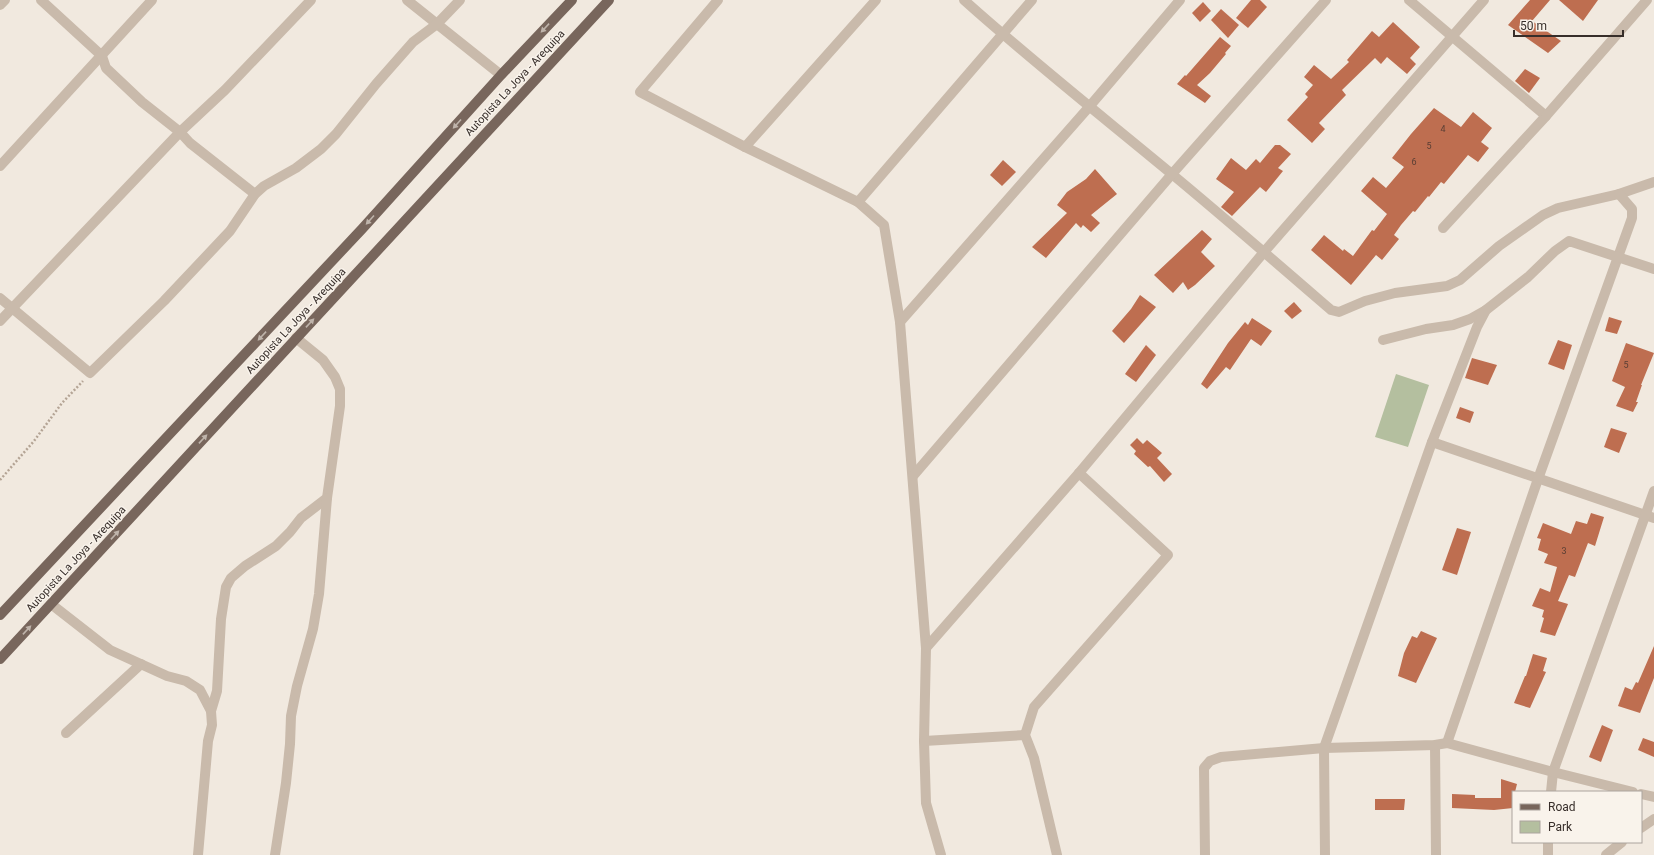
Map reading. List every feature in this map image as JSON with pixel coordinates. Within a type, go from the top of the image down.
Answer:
[{"type":"main road","name":"Autopista La Joya - Arequipa","points":[[0,615],[362,228],[501,75],[572,0]]},
{"type":"main road","name":"Autopista La Joya - Arequipa","points":[[0,659],[609,0]]},
{"type":"street","points":[[0,5],[5,0]]},
{"type":"street","points":[[41,0],[102,56],[106,68],[142,102],[180,132],[190,143],[256,194]]},
{"type":"street","points":[[0,166],[152,0]]},
{"type":"street","points":[[0,321],[180,132],[225,90],[311,0]]},
{"type":"street","points":[[407,0],[501,75]]},
{"type":"street","points":[[0,298],[90,373],[164,302],[230,231],[256,194],[264,186],[296,168],[321,149],[336,134],[376,84],[413,42],[437,24],[460,0]]},
{"type":"street","points":[[718,0],[640,92],[745,147],[858,202],[884,225],[900,322],[926,648],[924,741],[926,803],[941,855]]},
{"type":"street","points":[[745,147],[876,0]]},
{"type":"street","points":[[964,0],[1089,108],[1172,174],[1331,310],[1338,312],[1381,296],[1410,290],[1447,286],[1460,280],[1499,246],[1543,215],[1558,208],[1619,194],[1654,182]]},
{"type":"street","points":[[858,202],[1032,0]]},
{"type":"street","points":[[900,322],[1089,108],[1180,0]]},
{"type":"street","points":[[913,476],[1172,174],[1326,0]]},
{"type":"street","points":[[1409,0],[1546,116]]},
{"type":"street","points":[[926,648],[1079,473],[1264,252],[1484,0]]},
{"type":"street","points":[[1443,228],[1546,116],[1646,0]]},
{"type":"street","points":[[1447,743],[1538,479],[1632,218],[1632,209],[1619,194]]},
{"type":"street","points":[[1383,340],[1426,329],[1453,325],[1470,319],[1486,310],[1528,277],[1555,251],[1569,241],[1654,269]]},
{"type":"street","points":[[1325,855],[1324,748],[1432,442],[1477,327],[1486,310]]},
{"type":"street","points":[[275,855],[287,776],[291,716],[297,686],[313,629],[319,594],[327,498],[340,406],[340,389],[335,377],[322,360],[296,338]]},
{"type":"street","points":[[1432,442],[1650,517]]},
{"type":"street","points":[[1057,855],[1034,758],[1025,735],[1034,706],[1168,555],[1079,473]]},
{"type":"street","points":[[1551,791],[1553,772],[1650,517],[1654,491]]},
{"type":"street","points":[[198,855],[208,741],[212,725],[211,711],[217,691],[221,619],[226,587],[231,578],[245,566],[276,546],[301,518],[327,498]]},
{"type":"street","points":[[51,604],[110,650],[167,676],[186,681],[194,686],[203,695],[211,711]]},
{"type":"street","points":[[66,733],[141,664]]},
{"type":"street","points":[[924,741],[1025,735]]},
{"type":"street","points":[[1205,855],[1204,768],[1210,761],[1221,757],[1324,748],[1435,745],[1447,743],[1629,791]]},
{"type":"street","points":[[1435,745],[1436,855]]},
{"type":"street","points":[[1642,794],[1654,797]]},
{"type":"street","points":[[1642,827],[1654,819]]},
{"type":"street","points":[[1548,843],[1548,855]]},
{"type":"street","points":[[1606,855],[1621,843]]},
{"type":"path","points":[[0,480],[34,441],[62,403],[90,373]]},
{"type":"green space","points":[[1396,374],[1429,385],[1408,447],[1375,437]]},
{"type":"building","points":[[1251,0],[1260,0],[1267,7],[1248,28],[1236,18]]},
{"type":"building","points":[[1530,0],[1550,0],[1532,21],[1561,41],[1548,53],[1508,25]]},
{"type":"building","points":[[1559,0],[1598,0],[1583,21]]},
{"type":"building","points":[[1203,2],[1211,11],[1200,22],[1192,13]]},
{"type":"building","points":[[1221,9],[1239,25],[1228,38],[1211,20]]},
{"type":"building","points":[[1393,22],[1420,47],[1410,58],[1416,64],[1407,74],[1387,57],[1381,64],[1375,58],[1342,90],[1346,95],[1319,123],[1325,129],[1312,143],[1287,120],[1308,97],[1305,94],[1313,85],[1304,77],[1314,65],[1331,79],[1349,62],[1347,60],[1372,31],[1379,37]]},
{"type":"building","points":[[1220,37],[1231,46],[1210,73],[1197,85],[1211,96],[1205,103],[1177,84],[1185,75],[1186,76]]},
{"type":"building","points":[[1525,69],[1540,78],[1529,93],[1515,81]]},
{"type":"building","points":[[1434,108],[1461,127],[1473,112],[1492,128],[1481,142],[1489,148],[1478,162],[1468,155],[1444,184],[1441,182],[1429,197],[1428,196],[1415,212],[1413,211],[1401,225],[1394,235],[1399,239],[1382,260],[1376,255],[1351,285],[1311,250],[1324,235],[1343,251],[1344,249],[1353,256],[1372,230],[1374,231],[1387,214],[1361,191],[1373,177],[1386,188],[1404,167],[1392,158]]},
{"type":"building","points":[[1275,145],[1280,145],[1291,154],[1278,168],[1283,171],[1266,192],[1260,187],[1232,216],[1221,207],[1234,192],[1216,179],[1231,158],[1246,170],[1256,159],[1260,163]]},
{"type":"building","points":[[1003,160],[1016,172],[1002,186],[990,175]]},
{"type":"building","points":[[1095,169],[1117,194],[1091,215],[1100,223],[1091,232],[1083,225],[1081,228],[1076,223],[1046,258],[1032,247],[1067,213],[1057,205],[1067,192],[1086,179]]},
{"type":"building","points":[[1202,230],[1212,239],[1201,252],[1215,266],[1188,290],[1183,282],[1173,293],[1154,275]]},
{"type":"building","points":[[1140,295],[1156,307],[1124,343],[1112,331],[1131,309]]},
{"type":"building","points":[[1294,302],[1302,311],[1292,319],[1284,311]]},
{"type":"building","points":[[1609,317],[1622,321],[1617,334],[1605,331]]},
{"type":"building","points":[[1252,318],[1272,331],[1261,346],[1251,339],[1230,370],[1226,367],[1207,389],[1201,384],[1228,343],[1245,322],[1248,325]]},
{"type":"building","points":[[1558,340],[1572,345],[1564,370],[1548,364]]},
{"type":"building","points":[[1626,343],[1654,353],[1641,385],[1636,402],[1638,402],[1633,412],[1616,406],[1625,387],[1612,381]]},
{"type":"building","points":[[1146,345],[1156,355],[1136,382],[1125,374]]},
{"type":"building","points":[[1472,358],[1497,365],[1488,385],[1465,378]]},
{"type":"building","points":[[1460,407],[1474,412],[1470,423],[1456,418]]},
{"type":"building","points":[[1611,428],[1627,433],[1619,453],[1604,447]]},
{"type":"building","points":[[1137,438],[1143,444],[1147,440],[1162,453],[1157,458],[1172,474],[1164,482],[1150,466],[1148,467],[1134,454],[1136,451],[1130,445]]},
{"type":"building","points":[[1591,513],[1604,517],[1595,546],[1588,543],[1575,577],[1569,575],[1558,601],[1568,604],[1555,636],[1540,632],[1544,618],[1542,617],[1544,610],[1532,606],[1540,588],[1550,592],[1557,567],[1544,563],[1548,554],[1538,550],[1541,539],[1537,538],[1543,523],[1571,534],[1576,521],[1587,524]]},
{"type":"building","points":[[1457,528],[1471,532],[1457,575],[1442,570]]},
{"type":"building","points":[[1421,631],[1437,638],[1416,683],[1398,676],[1404,653],[1412,636],[1417,638]]},
{"type":"building","points":[[1654,646],[1654,678],[1640,713],[1618,706],[1625,687],[1632,690],[1636,682],[1638,683]]},
{"type":"building","points":[[1533,654],[1547,658],[1543,671],[1546,672],[1530,708],[1514,703],[1526,676]]},
{"type":"building","points":[[1602,725],[1613,730],[1601,762],[1589,757]]},
{"type":"building","points":[[1643,738],[1654,742],[1654,757],[1638,750]]},
{"type":"building","points":[[1501,779],[1517,784],[1515,791],[1512,791],[1512,808],[1494,810],[1452,808],[1452,794],[1475,795],[1475,798],[1501,798]]},
{"type":"building","points":[[1375,799],[1405,799],[1404,810],[1375,810]]}]
